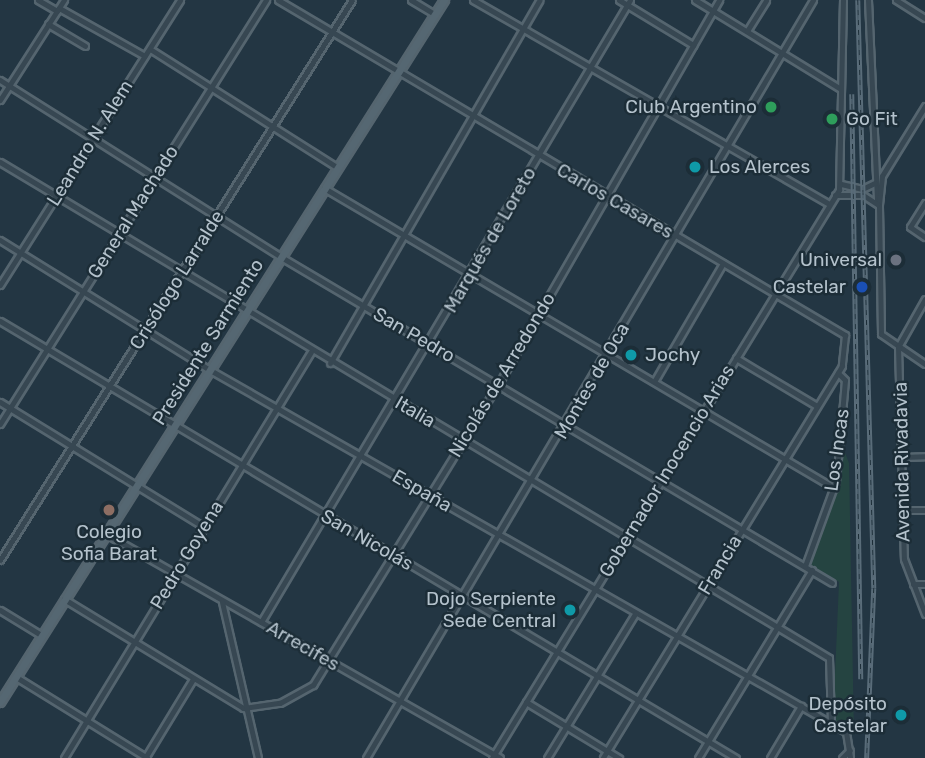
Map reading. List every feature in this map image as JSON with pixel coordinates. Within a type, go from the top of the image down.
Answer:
[{"type":"main road","name":"Presidente Sarmiento","points":[[0,702],[444,0]]},
{"type":"street","points":[[38,0],[145,56]]},
{"type":"street","points":[[0,100],[64,0]]},
{"type":"street","name":"Leandro N. Alem","points":[[0,285],[180,0]]},
{"type":"street","name":"General Machado","points":[[0,424],[266,0]]},
{"type":"street","name":"Carlos Casares","points":[[278,0],[396,75],[845,335]]},
{"type":"street","name":"Crisólogo Larralde","points":[[0,560],[352,0]]},
{"type":"street","points":[[411,0],[434,15]]},
{"type":"street","points":[[473,0],[830,204]]},
{"type":"street","points":[[330,363],[540,0]]},
{"type":"street","points":[[619,0],[628,2],[693,45]]},
{"type":"street","points":[[695,0],[841,89]]},
{"type":"street","name":"Nicolás de Arredondo","points":[[248,709],[296,696],[330,662],[499,383],[719,0]]},
{"type":"street","points":[[747,31],[766,0]]},
{"type":"street","name":"Montes de Oca","points":[[366,758],[501,537],[533,479],[569,424],[813,0]]},
{"type":"street","points":[[843,0],[841,184],[862,189],[878,181],[925,106]]},
{"type":"street","points":[[869,0],[882,336],[925,364]]},
{"type":"street","points":[[896,0],[925,18]]},
{"type":"street","points":[[906,6],[910,0]]},
{"type":"street","name":"Marqués de Loreto","points":[[261,622],[430,345],[628,2]]},
{"type":"street","points":[[48,24],[85,46]]},
{"type":"street","points":[[150,49],[337,167]]},
{"type":"street","name":"San Pedro","points":[[0,80],[281,257],[662,478],[832,583]]},
{"type":"street","name":"Italia","points":[[0,162],[245,313],[629,534],[831,660],[831,723]]},
{"type":"street","name":"Gobernador Inocencio Arias","points":[[496,757],[526,702],[841,184]]},
{"type":"street","points":[[324,188],[655,380],[834,488]]},
{"type":"street","points":[[835,195],[863,195],[878,206]]},
{"type":"street","points":[[925,203],[910,227],[925,237]]},
{"type":"street","name":"España","points":[[0,240],[210,370],[848,733],[850,750]]},
{"type":"street","points":[[655,380],[723,263]]},
{"type":"street","points":[[898,347],[925,299]]},
{"type":"street","name":"San Nicolás","points":[[0,321],[240,467],[736,758]]},
{"type":"street","name":"Los Incas","points":[[805,566],[834,488],[845,380],[838,373],[845,335]]},
{"type":"street","name":"Avenida Rivadavia","points":[[898,347],[904,559],[925,614]]},
{"type":"street","name":"Pedro Goyena","points":[[64,758],[311,352]]},
{"type":"street","points":[[736,358],[817,406]]},
{"type":"street","name":"Francia","points":[[603,758],[838,373]]},
{"type":"street","points":[[0,402],[204,527]]},
{"type":"street","points":[[902,457],[925,456]]},
{"type":"street","points":[[903,510],[925,510]]},
{"type":"street","name":"Arrecifes","points":[[106,534],[496,757]]},
{"type":"street","points":[[698,758],[812,570]]},
{"type":"street","points":[[913,584],[925,584]]},
{"type":"street","points":[[64,600],[193,679],[248,709]]},
{"type":"street","points":[[222,602],[258,758]]},
{"type":"street","points":[[0,610],[41,635]]},
{"type":"street","points":[[547,758],[635,614]]},
{"type":"street","points":[[16,677],[146,758],[193,679]]},
{"type":"street","points":[[526,702],[619,758]]},
{"type":"street","points":[[770,758],[801,706]]},
{"type":"street","points":[[842,758],[850,750]]},
{"type":"street","points":[[850,750],[850,758]]},
{"type":"green space","points":[[844,450],[849,463],[854,735],[833,721],[839,582],[811,565]]},
{"type":"railway","points":[[858,0],[874,588],[867,758]]},
{"type":"railway","points":[[852,94],[861,679]]},
{"type":"place","name":"Club Argentino","points":[[771,107]]},
{"type":"place","name":"Go Fit","points":[[832,119]]},
{"type":"place","name":"Los Alerces","points":[[695,167]]},
{"type":"place","name":"Universal","points":[[896,260]]},
{"type":"place","name":"Castelar","points":[[862,287]]},
{"type":"place","name":"Jochy","points":[[631,355]]},
{"type":"place","name":"Colegio Sofia Barat","points":[[109,510]]},
{"type":"place","name":"Dojo Serpiente Sede Central","points":[[570,610]]},
{"type":"place","name":"Depósito Castelar","points":[[901,715]]}]
